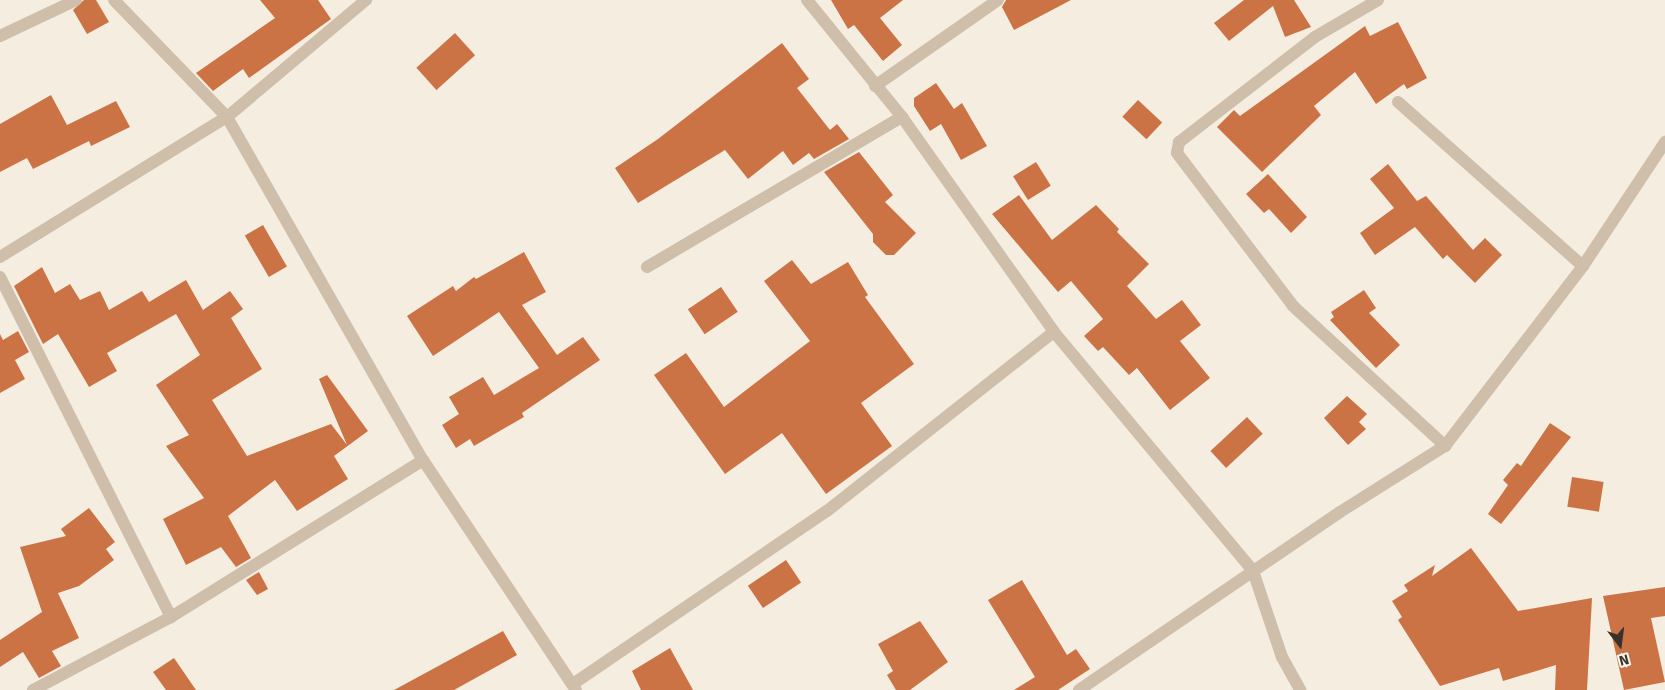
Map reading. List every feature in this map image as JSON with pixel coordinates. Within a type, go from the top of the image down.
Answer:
[{"type":"street","points":[[0,36],[76,0]]},
{"type":"street","points":[[114,0],[227,117],[423,460],[575,687],[827,511],[1054,332]]},
{"type":"street","points":[[0,257],[227,117],[366,0]]},
{"type":"street","points":[[807,0],[902,117],[1054,332],[1253,571],[1282,656],[1300,690]]},
{"type":"street","points":[[875,86],[998,0]]},
{"type":"street","points":[[1378,0],[1315,37],[1179,142],[1177,153],[1293,306],[1445,446]]},
{"type":"street","points":[[1398,102],[1583,266]]},
{"type":"street","points":[[647,267],[902,117]]},
{"type":"street","points":[[1078,690],[1253,571],[1445,446],[1583,266],[1665,142]]},
{"type":"street","points":[[0,277],[171,617]]},
{"type":"street","points":[[33,690],[171,617],[423,460]]},
{"type":"building","points":[[84,0],[96,0],[109,22],[87,34],[73,10]]},
{"type":"building","points":[[260,0],[318,0],[331,19],[249,78],[243,69],[213,91],[196,73],[275,18]]},
{"type":"building","points":[[831,0],[903,0],[880,18],[902,45],[883,61],[854,25],[848,29]]},
{"type":"building","points":[[1006,0],[1071,0],[1014,30],[1002,7]]},
{"type":"building","points":[[1244,0],[1294,0],[1311,27],[1285,37],[1273,6],[1229,41],[1214,23]]},
{"type":"building","points":[[1398,22],[1427,78],[1407,89],[1404,84],[1376,104],[1355,72],[1314,106],[1321,115],[1262,172],[1217,127],[1234,110],[1240,116],[1365,26],[1370,36]]},
{"type":"building","points":[[455,33],[475,55],[436,90],[416,68]]},
{"type":"building","points":[[782,43],[809,79],[797,88],[830,130],[837,124],[849,139],[814,159],[809,153],[793,165],[783,151],[748,179],[725,150],[638,203],[615,168],[658,139]]},
{"type":"building","points":[[936,83],[954,109],[962,103],[987,146],[961,160],[941,124],[930,131],[914,106],[914,98]]},
{"type":"building","points":[[51,95],[67,125],[116,101],[130,127],[91,146],[89,141],[33,169],[27,158],[0,172],[0,124]]},
{"type":"building","points":[[1138,100],[1162,123],[1146,139],[1122,117]]},
{"type":"building","points":[[859,152],[893,195],[885,202],[916,233],[894,255],[886,255],[873,242],[873,234],[824,172]]},
{"type":"building","points":[[1036,162],[1051,186],[1028,200],[1013,176]]},
{"type":"building","points":[[1388,164],[1417,201],[1426,196],[1473,250],[1485,238],[1502,255],[1475,283],[1447,255],[1443,259],[1415,227],[1375,255],[1360,233],[1394,208],[1370,179]]},
{"type":"building","points":[[1268,174],[1307,217],[1291,233],[1269,209],[1264,213],[1246,194]]},
{"type":"building","points":[[1019,195],[1052,240],[1096,205],[1119,229],[1117,232],[1149,264],[1127,286],[1156,319],[1182,300],[1201,325],[1180,341],[1210,378],[1170,410],[1137,368],[1129,375],[1103,347],[1098,351],[1084,336],[1103,319],[1071,281],[1058,292],[992,214]]},
{"type":"building","points":[[263,225],[287,267],[269,277],[245,236]]},
{"type":"building","points":[[524,252],[546,292],[522,305],[557,355],[583,337],[600,360],[522,413],[524,417],[474,446],[470,439],[456,448],[442,425],[459,414],[449,397],[483,377],[494,395],[539,368],[499,312],[433,356],[407,316],[453,286],[456,291],[474,277],[476,279]]},
{"type":"building","points":[[792,260],[811,284],[848,262],[868,295],[865,297],[914,364],[861,403],[892,446],[826,494],[782,433],[725,474],[654,375],[686,353],[724,407],[810,341],[764,281]]},
{"type":"building","points":[[42,267],[55,293],[70,284],[80,300],[100,291],[109,310],[142,291],[149,302],[186,280],[203,310],[230,291],[243,309],[231,318],[262,369],[212,400],[247,456],[331,424],[347,445],[319,379],[327,375],[368,431],[334,456],[348,479],[297,511],[275,480],[228,516],[251,558],[236,567],[221,547],[186,565],[163,519],[204,498],[166,446],[189,435],[156,385],[200,355],[176,314],[107,353],[117,371],[89,387],[58,334],[43,344],[14,286]]},
{"type":"building","points":[[721,287],[738,312],[705,334],[688,309]]},
{"type":"building","points":[[1364,290],[1376,308],[1369,313],[1400,345],[1376,368],[1330,320],[1334,317],[1331,312]]},
{"type":"building","points":[[18,331],[29,352],[15,360],[25,379],[0,393],[0,334],[3,340]]},
{"type":"building","points":[[1347,396],[1367,414],[1359,422],[1366,429],[1348,445],[1324,418]]},
{"type":"building","points":[[1247,417],[1263,434],[1226,468],[1210,451]]},
{"type":"building","points":[[1550,423],[1571,437],[1501,524],[1488,514],[1508,485],[1503,480],[1517,463],[1521,466]]},
{"type":"building","points":[[1572,477],[1604,482],[1599,512],[1567,507]]},
{"type":"building","points":[[89,508],[115,542],[106,549],[114,560],[79,586],[58,593],[79,638],[52,651],[61,666],[39,678],[23,652],[0,667],[0,640],[42,612],[20,547],[66,536],[61,529]]},
{"type":"building","points":[[1471,548],[1518,611],[1592,598],[1587,690],[1555,690],[1556,665],[1503,681],[1499,668],[1440,686],[1398,620],[1402,617],[1392,601],[1408,591],[1404,585],[1435,565],[1432,576]]},
{"type":"building","points":[[786,560],[801,582],[763,608],[748,586]]},
{"type":"building","points":[[259,572],[268,589],[257,595],[246,580]]},
{"type":"building","points":[[1022,580],[1067,655],[1076,649],[1090,669],[1058,690],[1014,690],[1035,677],[988,600]]},
{"type":"building","points":[[1665,587],[1665,616],[1651,618],[1665,682],[1624,690],[1603,596]]},
{"type":"building","points":[[920,621],[948,662],[910,690],[896,690],[887,675],[893,671],[878,644]]},
{"type":"building","points":[[503,631],[517,655],[454,690],[394,690]]},
{"type":"building","points":[[670,648],[693,690],[641,690],[632,671]]},
{"type":"building","points":[[174,658],[196,690],[166,690],[153,672]]}]
